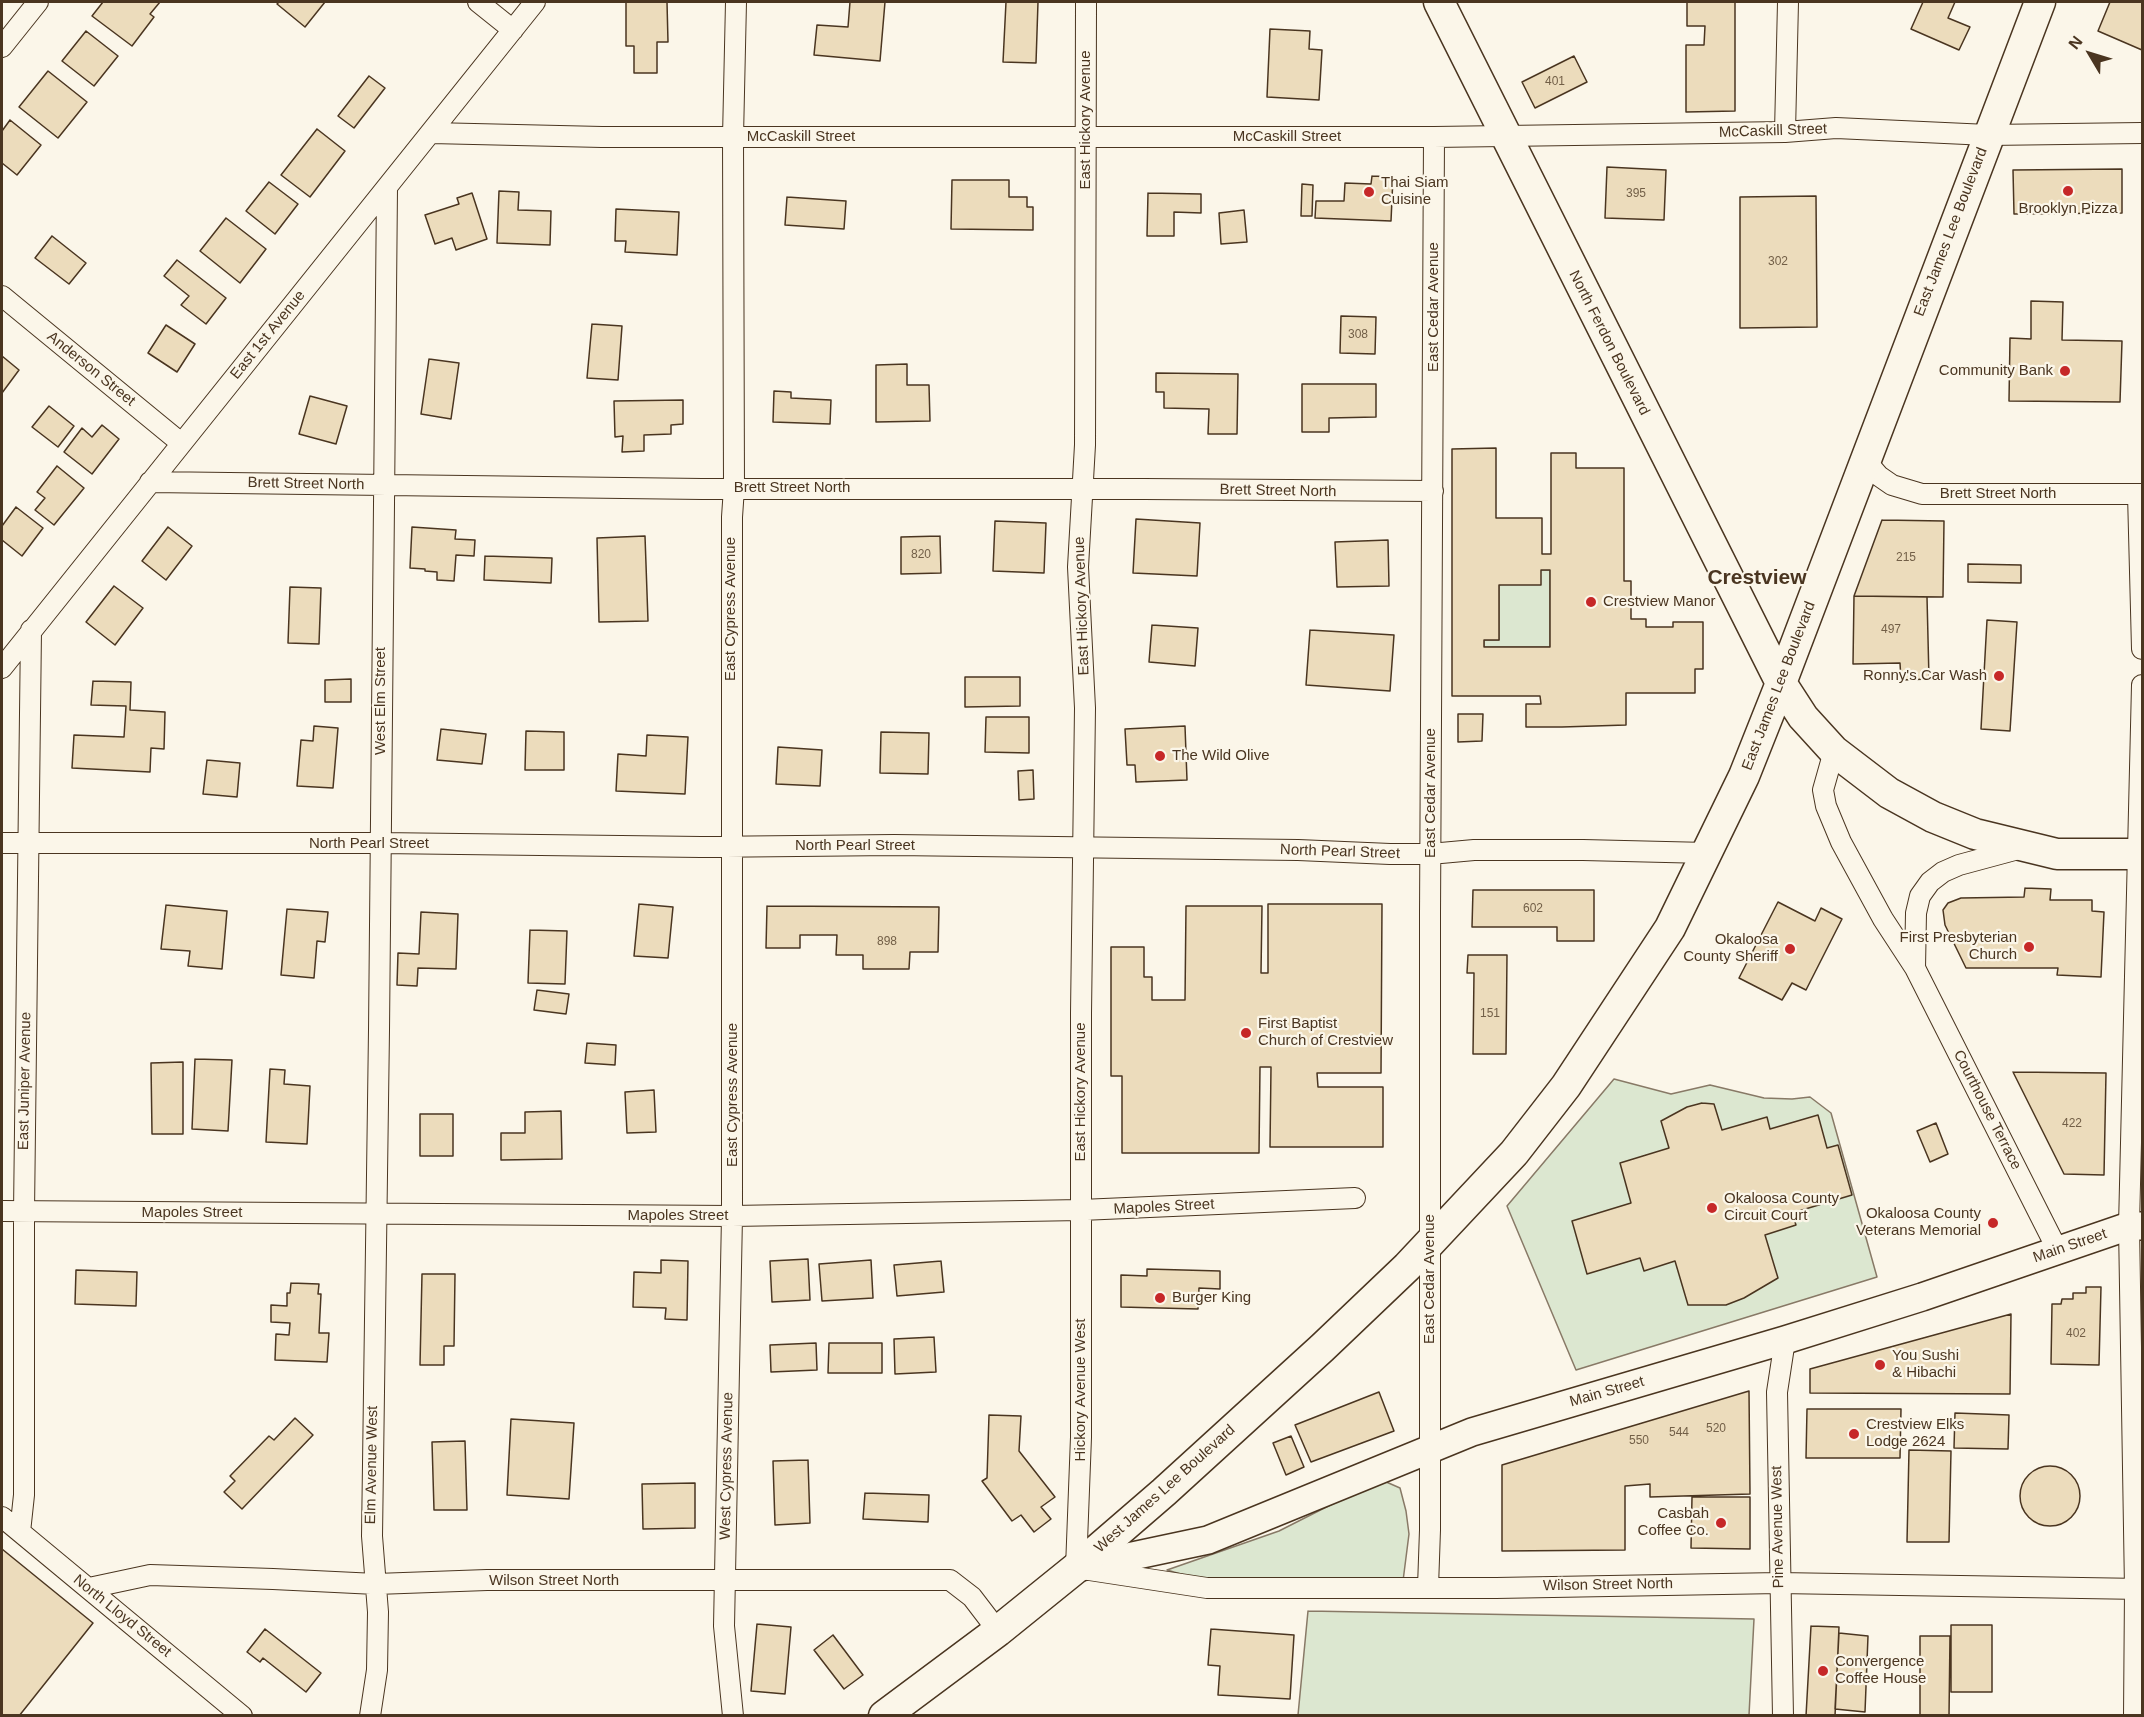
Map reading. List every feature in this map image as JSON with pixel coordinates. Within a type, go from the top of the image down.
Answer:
[{"type":"main road","name":"North Ferdon Boulevard","points":[[1439,2],[1781,683],[1803,717],[1834,751],[1889,793],[1933,817],[1975,834],[2057,854],[2140,854]]},
{"type":"main road","name":"East James Lee Boulevard","points":[[1430,1242],[1514,1153],[1566,1086],[1670,928],[1707,853],[1744,776],[1781,683],[2040,2]]},
{"type":"main road","name":"West James Lee Boulevard","points":[[884,1716],[998,1631],[1076,1568],[1322,1348],[1430,1242]]},
{"type":"street","points":[[2,47],[38,2]]},
{"type":"street","points":[[478,2],[513,30]]},
{"type":"street","name":"East 1st Avenue","points":[[2,668],[535,2]]},
{"type":"street","name":"East Cypress Avenue","points":[[732,1216],[731,564],[734,488],[733,137],[736,2]]},
{"type":"street","name":"East Hickory Avenue","points":[[1082,1210],[1081,1013],[1085,849],[1085,708],[1078,567],[1085,445],[1086,2]]},
{"type":"street","points":[[1785,132],[1788,2]]},
{"type":"street","name":"McCaskill Street","points":[[431,133],[733,137],[1505,137],[1785,132],[1836,128],[1988,135],[2142,133]]},
{"type":"street","name":"East Cedar Avenue","points":[[1428,1587],[1434,137]]},
{"type":"street","name":"West Elm Street","points":[[375,1215],[387,188]]},
{"type":"street","name":"Anderson Street","points":[[2,296],[181,443]]},
{"type":"street","name":"Brett Street North","points":[[1865,459],[1879,476],[1892,485],[1922,494],[2140,494]]},
{"type":"street","name":"Brett Street North","points":[[150,482],[734,488],[1433,491]]},
{"type":"street","points":[[2140,494],[2142,649]]},
{"type":"street","name":"East Juniper Avenue","points":[[20,1532],[24,1496],[24,1212],[31,630]]},
{"type":"street","points":[[2134,1716],[2139,1589],[2136,1226],[2142,685]]},
{"type":"street","name":"Courthouse Terrace","points":[[1834,751],[1823,790],[1826,806],[1841,842],[1882,919],[1915,968],[2058,1251]]},
{"type":"street","name":"North Pearl Street","points":[[2,843],[380,843],[1085,849],[1126,847],[1430,854],[1474,850],[1707,853]]},
{"type":"street","name":"Courthouse Terrace","points":[[1915,968],[1916,913],[1920,896],[1930,882],[1943,872],[1959,865],[2026,847]]},
{"type":"street","name":"Mapoles Street","points":[[2,1211],[732,1216],[1082,1210],[1355,1198]]},
{"type":"street","name":"Hickory Avenue West","points":[[1076,1568],[1081,1437],[1082,1210]]},
{"type":"street","name":"Elm Avenue West","points":[[370,1716],[377,1670],[378,1612],[372,1536],[375,1215]]},
{"type":"street","name":"West Cypress Avenue","points":[[732,1216],[724,1626],[733,1716]]},
{"type":"street","name":"Main Street","points":[[1076,1568],[1208,1540],[1472,1432],[1785,1340],[2136,1226]]},
{"type":"street","name":"Pine Avenue West","points":[[1783,1716],[1777,1392],[1785,1340]]},
{"type":"street","name":"North Lloyd Street","points":[[2,1516],[242,1716]]},
{"type":"street","name":"Wilson Street North","points":[[1076,1568],[1207,1588],[1497,1588],[1779,1583],[2139,1589]]},
{"type":"street","name":"Wilson Street North","points":[[89,1588],[150,1575],[273,1578],[376,1584],[487,1580],[950,1580],[972,1597],[998,1631]]},
{"type":"green space","points":[[1541,570],[1550,570],[1550,647],[1484,647],[1484,640],[1499,640],[1499,585]]},
{"type":"green space","points":[[1614,1079],[1671,1094],[1710,1085],[1764,1098],[1810,1097],[1831,1113],[1877,1277],[1576,1370],[1507,1206]]},
{"type":"green space","points":[[1384,1481],[1400,1488],[1406,1511],[1409,1534],[1403,1581],[1211,1583],[1167,1570],[1279,1531],[1348,1496]]},
{"type":"green space","points":[[1308,1611],[1754,1619],[1749,1715],[1298,1715]]},
{"type":"building","points":[[103,2],[160,2],[150,14],[154,17],[132,46],[92,16]]},
{"type":"building","points":[[279,2],[325,2],[305,27],[277,4]]},
{"type":"building","points":[[626,2],[667,2],[668,42],[657,42],[657,73],[634,73],[634,46],[626,46]]},
{"type":"building","points":[[850,2],[885,2],[880,61],[814,55],[817,25],[848,27]]},
{"type":"building","points":[[1006,2],[1038,2],[1036,63],[1003,62]]},
{"type":"building","points":[[1687,2],[1735,2],[1735,111],[1686,112],[1686,45],[1704,45],[1705,26],[1687,26]]},
{"type":"building","points":[[1923,2],[1955,2],[1948,18],[1970,27],[1959,50],[1911,29]]},
{"type":"building","points":[[2110,2],[2142,2],[2142,50],[2098,31]]},
{"type":"building","points":[[1270,29],[1310,31],[1309,49],[1322,50],[1319,100],[1267,97]]},
{"type":"building","points":[[86,31],[118,56],[94,86],[62,61]]},
{"type":"building","points":[[1574,56],[1587,82],[1535,108],[1522,82]]},
{"type":"building","points":[[48,71],[87,102],[58,138],[19,107]]},
{"type":"building","points":[[369,76],[385,88],[354,128],[338,116]]},
{"type":"building","points":[[10,120],[41,145],[17,175],[2,163],[2,131]]},
{"type":"building","points":[[317,129],[345,151],[310,197],[281,175]]},
{"type":"building","points":[[1607,167],[1666,170],[1664,220],[1605,218]]},
{"type":"building","name":"Brooklyn Pizza","points":[[2122,169],[2122,213],[2014,214],[2013,170]]},
{"type":"building","name":"Thai Siam Cuisine","points":[[1372,176],[1393,177],[1391,221],[1315,218],[1316,201],[1344,201],[1345,183],[1371,184]]},
{"type":"building","points":[[952,180],[1009,180],[1009,197],[1027,197],[1027,207],[1033,207],[1033,230],[951,229]]},
{"type":"building","points":[[269,182],[298,204],[275,234],[246,211]]},
{"type":"building","points":[[1302,184],[1313,185],[1312,216],[1301,216]]},
{"type":"building","points":[[499,191],[519,192],[518,210],[551,211],[550,245],[497,243]]},
{"type":"building","points":[[472,193],[487,239],[456,250],[452,238],[435,244],[425,215],[459,204],[457,198]]},
{"type":"building","points":[[1148,193],[1201,194],[1201,213],[1174,212],[1174,236],[1147,236]]},
{"type":"building","points":[[1816,196],[1817,327],[1740,328],[1740,197]]},
{"type":"building","points":[[787,197],[846,201],[844,229],[785,225]]},
{"type":"building","points":[[616,209],[679,212],[677,255],[625,252],[626,241],[615,241]]},
{"type":"building","points":[[1244,210],[1247,242],[1221,244],[1219,213]]},
{"type":"building","points":[[226,218],[266,249],[240,283],[200,251]]},
{"type":"building","points":[[52,236],[86,263],[69,284],[35,258]]},
{"type":"building","points":[[177,260],[226,298],[206,324],[181,305],[189,296],[164,276]]},
{"type":"building","name":"Community Bank","points":[[2031,301],[2063,302],[2062,340],[2122,341],[2120,402],[2009,401],[2010,338],[2031,339]]},
{"type":"building","points":[[1341,316],[1376,317],[1375,354],[1340,353]]},
{"type":"building","points":[[592,324],[622,326],[618,380],[587,378]]},
{"type":"building","points":[[166,325],[195,344],[177,372],[148,353]]},
{"type":"building","points":[[2,356],[19,370],[2,393]]},
{"type":"building","points":[[429,359],[459,363],[451,419],[421,414]]},
{"type":"building","points":[[907,364],[907,385],[929,385],[930,421],[876,422],[876,365]]},
{"type":"building","points":[[1156,373],[1238,374],[1237,434],[1208,434],[1209,409],[1164,408],[1164,392],[1156,392]]},
{"type":"building","points":[[1302,384],[1376,384],[1376,417],[1329,418],[1329,432],[1302,432]]},
{"type":"building","points":[[774,391],[791,392],[791,398],[831,400],[830,424],[773,422]]},
{"type":"building","points":[[310,396],[347,406],[336,444],[299,434]]},
{"type":"building","points":[[683,400],[683,424],[671,425],[671,434],[644,435],[644,451],[622,452],[623,436],[615,437],[614,401]]},
{"type":"building","points":[[49,406],[74,426],[58,447],[32,427]]},
{"type":"building","points":[[102,425],[119,439],[92,474],[64,452],[82,428],[92,437]]},
{"type":"building","name":"Crestview Manor","points":[[1496,448],[1496,518],[1542,518],[1542,554],[1551,554],[1551,453],[1576,453],[1576,468],[1624,468],[1624,581],[1631,581],[1631,619],[1646,619],[1646,627],[1673,627],[1673,622],[1703,622],[1703,669],[1695,669],[1695,693],[1626,693],[1626,725],[1562,727],[1526,727],[1526,704],[1541,704],[1540,696],[1452,696],[1452,449]],"holes":[[[1541,570],[1550,570],[1550,647],[1484,647],[1484,640],[1499,640],[1499,585],[1541,585]]]},
{"type":"building","points":[[57,466],[84,488],[54,525],[35,510],[45,498],[37,492]]},
{"type":"building","points":[[16,507],[43,528],[22,556],[2,540],[2,526]]},
{"type":"building","points":[[1136,519],[1200,523],[1197,576],[1133,573]]},
{"type":"building","points":[[1882,520],[1944,521],[1943,597],[1854,596]]},
{"type":"building","points":[[995,521],[1046,523],[1044,573],[993,571]]},
{"type":"building","points":[[168,527],[192,546],[166,580],[142,561]]},
{"type":"building","points":[[412,527],[456,530],[455,539],[475,540],[474,556],[456,555],[454,581],[437,580],[437,572],[410,568]]},
{"type":"building","points":[[645,536],[648,621],[599,622],[597,538]]},
{"type":"building","points":[[940,536],[941,573],[901,574],[901,537]]},
{"type":"building","points":[[1388,540],[1389,586],[1337,587],[1335,542]]},
{"type":"building","points":[[485,556],[552,558],[551,583],[484,580]]},
{"type":"building","points":[[1968,564],[2021,565],[2021,583],[1968,582]]},
{"type":"building","points":[[114,586],[143,608],[115,645],[86,622]]},
{"type":"building","points":[[290,587],[321,588],[319,644],[288,643]]},
{"type":"building","points":[[1854,596],[1927,597],[1929,679],[1901,680],[1900,663],[1853,664]]},
{"type":"building","name":"Ronny's Car Wash","points":[[1987,620],[2017,622],[2010,731],[1981,729]]},
{"type":"building","points":[[1152,625],[1198,628],[1195,666],[1149,662]]},
{"type":"building","points":[[1310,630],[1394,635],[1390,691],[1306,685]]},
{"type":"building","points":[[965,677],[1020,677],[1020,706],[965,707]]},
{"type":"building","points":[[351,679],[351,702],[325,702],[325,680]]},
{"type":"building","points":[[93,681],[131,682],[130,710],[165,712],[164,749],[151,748],[150,772],[72,768],[74,735],[124,737],[126,706],[91,705]]},
{"type":"building","points":[[1458,714],[1483,714],[1482,741],[1458,742]]},
{"type":"building","points":[[986,717],[1029,717],[1029,753],[985,752]]},
{"type":"building","points":[[314,726],[338,728],[333,788],[297,786],[301,740],[313,741]]},
{"type":"building","points":[[1185,726],[1187,780],[1136,782],[1135,765],[1127,765],[1125,729]]},
{"type":"building","points":[[441,729],[486,734],[482,764],[437,760]]},
{"type":"building","points":[[526,731],[564,732],[564,770],[525,770]]},
{"type":"building","points":[[881,732],[929,733],[928,774],[880,773]]},
{"type":"building","points":[[647,735],[688,737],[685,794],[616,791],[618,754],[646,756]]},
{"type":"building","points":[[778,747],[822,750],[820,786],[776,784]]},
{"type":"building","points":[[207,760],[240,763],[237,797],[203,794]]},
{"type":"building","points":[[1033,770],[1034,799],[1019,800],[1018,771]]},
{"type":"building","name":"First Presbyterian Church","points":[[2025,888],[2051,889],[2050,900],[2092,900],[2092,911],[2104,912],[2101,977],[2057,975],[2058,968],[1966,968],[1945,925],[1943,910],[1948,903],[1961,898],[2024,897]]},
{"type":"building","points":[[1473,890],[1594,890],[1594,941],[1557,941],[1557,927],[1472,927]]},
{"type":"building","name":"Okaloosa County Sheriff","points":[[1778,902],[1815,921],[1821,908],[1842,919],[1806,990],[1792,983],[1782,1000],[1739,978]]},
{"type":"building","points":[[639,904],[673,907],[668,958],[634,956]]},
{"type":"building","name":"First Baptist Church of Crestview","points":[[1268,904],[1382,904],[1381,1073],[1317,1073],[1318,1087],[1383,1087],[1383,1147],[1270,1147],[1271,1067],[1260,1067],[1259,1153],[1122,1153],[1122,1076],[1111,1076],[1111,947],[1144,947],[1144,977],[1152,977],[1152,1000],[1185,1000],[1186,906],[1262,906],[1261,973],[1268,973]]},
{"type":"building","points":[[166,905],[227,911],[222,969],[188,966],[190,951],[161,949]]},
{"type":"building","points":[[767,906],[939,907],[938,952],[910,952],[909,969],[863,969],[863,955],[836,955],[837,935],[800,935],[800,948],[766,948]]},
{"type":"building","points":[[287,909],[328,912],[325,942],[317,941],[314,978],[281,975]]},
{"type":"building","points":[[421,912],[458,914],[456,969],[418,968],[417,986],[397,985],[398,953],[419,954]]},
{"type":"building","points":[[530,930],[567,931],[565,984],[528,983]]},
{"type":"building","points":[[1468,955],[1507,955],[1506,1054],[1473,1054],[1474,973],[1467,973]]},
{"type":"building","points":[[537,990],[569,994],[566,1014],[534,1010]]},
{"type":"building","points":[[587,1043],[616,1045],[615,1065],[585,1063]]},
{"type":"building","points":[[195,1059],[232,1060],[228,1131],[192,1129]]},
{"type":"building","points":[[183,1062],[183,1134],[152,1134],[151,1063]]},
{"type":"building","points":[[270,1069],[285,1070],[284,1084],[310,1086],[307,1144],[266,1142]]},
{"type":"building","points":[[2013,1072],[2106,1073],[2104,1175],[2064,1174]]},
{"type":"building","points":[[654,1090],[656,1132],[627,1133],[625,1092]]},
{"type":"building","name":"Okaloosa County Circuit Court","points":[[1702,1103],[1714,1104],[1722,1130],[1767,1117],[1770,1129],[1818,1115],[1827,1148],[1838,1145],[1852,1195],[1792,1213],[1796,1225],[1765,1235],[1778,1278],[1744,1298],[1726,1305],[1688,1305],[1675,1261],[1644,1271],[1640,1258],[1587,1274],[1572,1221],[1631,1203],[1620,1163],[1669,1148],[1661,1121],[1687,1107]]},
{"type":"building","points":[[561,1111],[562,1159],[501,1160],[501,1133],[525,1133],[525,1112]]},
{"type":"building","points":[[420,1114],[453,1114],[453,1156],[420,1156]]},
{"type":"building","points":[[1936,1123],[1948,1154],[1930,1162],[1917,1131]]},
{"type":"building","points":[[808,1259],[810,1300],[772,1302],[770,1261]]},
{"type":"building","points":[[661,1260],[688,1261],[687,1320],[665,1319],[666,1308],[633,1307],[634,1272],[661,1273]]},
{"type":"building","points":[[871,1260],[873,1298],[822,1301],[819,1264]]},
{"type":"building","points":[[941,1261],[944,1292],[897,1296],[894,1265]]},
{"type":"building","name":"Burger King","points":[[1147,1269],[1220,1271],[1220,1289],[1199,1288],[1198,1309],[1121,1307],[1121,1275],[1147,1276]]},
{"type":"building","points":[[76,1270],[137,1272],[136,1306],[75,1304]]},
{"type":"building","points":[[422,1274],[455,1274],[454,1346],[444,1346],[444,1365],[420,1365]]},
{"type":"building","points":[[291,1283],[319,1284],[318,1294],[321,1294],[319,1333],[329,1333],[327,1362],[275,1360],[276,1334],[289,1335],[290,1323],[271,1322],[271,1305],[287,1306],[287,1293],[290,1293]]},
{"type":"building","points":[[2086,1287],[2101,1287],[2099,1365],[2051,1364],[2052,1304],[2061,1304],[2062,1299],[2073,1299],[2073,1293],[2086,1293]]},
{"type":"building","points":[[2011,1314],[2010,1394],[1810,1393],[1810,1369]]},
{"type":"building","points":[[934,1337],[936,1372],[895,1374],[894,1339]]},
{"type":"building","points":[[816,1343],[817,1370],[771,1372],[770,1345]]},
{"type":"building","points":[[829,1343],[882,1343],[882,1373],[828,1373]]},
{"type":"building","points":[[1749,1391],[1750,1494],[1650,1497],[1650,1484],[1625,1486],[1625,1550],[1502,1551],[1502,1465]]},
{"type":"building","points":[[1379,1392],[1394,1431],[1311,1462],[1295,1425]]},
{"type":"building","name":"Crestview Elks Lodge 2624","points":[[1807,1409],[1901,1409],[1900,1458],[1806,1458]]},
{"type":"building","points":[[1955,1413],[2009,1415],[2008,1449],[1954,1448]]},
{"type":"building","points":[[989,1415],[1021,1416],[1019,1451],[1055,1497],[1041,1507],[1051,1519],[1034,1532],[1021,1515],[1012,1521],[982,1481],[987,1478]]},
{"type":"building","points":[[295,1418],[313,1435],[242,1509],[224,1492],[235,1481],[230,1476],[269,1436],[274,1440]]},
{"type":"building","points":[[511,1419],[574,1423],[569,1499],[507,1495]]},
{"type":"building","points":[[1291,1436],[1304,1467],[1286,1475],[1273,1443]]},
{"type":"building","points":[[465,1441],[467,1510],[434,1510],[432,1442]]},
{"type":"building","points":[[1909,1450],[1951,1451],[1949,1542],[1907,1542]]},
{"type":"building","points":[[808,1460],[810,1523],[775,1525],[773,1461]]},
{"type":"building","points":[[2044,1466],[2056,1466],[2067,1471],[2075,1479],[2080,1496],[2078,1508],[2067,1521],[2056,1526],[2044,1526],[2033,1521],[2025,1513],[2020,1502],[2020,1490],[2025,1479],[2033,1471]]},
{"type":"building","points":[[695,1483],[695,1528],[643,1529],[642,1484]]},
{"type":"building","points":[[865,1493],[929,1495],[928,1522],[863,1519]]},
{"type":"building","name":"Casbah Coffee Co.","points":[[1692,1497],[1750,1497],[1750,1549],[1691,1548]]},
{"type":"building","points":[[2,1549],[93,1623],[19,1716],[2,1716]]},
{"type":"building","points":[[757,1624],[791,1627],[785,1694],[751,1691]]},
{"type":"building","points":[[1951,1625],[1992,1625],[1992,1692],[1951,1692]]},
{"type":"building","name":"Convergence Coffee House","points":[[1811,1626],[1839,1627],[1835,1716],[1806,1716]]},
{"type":"building","points":[[265,1629],[321,1673],[306,1692],[263,1658],[260,1662],[247,1652]]},
{"type":"building","points":[[1211,1629],[1294,1635],[1290,1699],[1218,1695],[1220,1666],[1208,1665]]},
{"type":"building","points":[[1839,1633],[1868,1636],[1865,1712],[1835,1709]]},
{"type":"building","points":[[833,1635],[863,1675],[844,1689],[814,1650]]},
{"type":"building","points":[[1920,1636],[1950,1636],[1949,1716],[1920,1716]]},
{"type":"place","name":"Brooklyn Pizza","points":[[2068,191]]},
{"type":"place","name":"Thai Siam Cuisine","points":[[1369,192]]},
{"type":"place","name":"Community Bank","points":[[2065,371]]},
{"type":"place","name":"Crestview Manor","points":[[1591,602]]},
{"type":"place","name":"Ronny's Car Wash","points":[[1999,676]]},
{"type":"place","name":"The Wild Olive","points":[[1160,756]]},
{"type":"place","name":"First Presbyterian Church","points":[[2029,947]]},
{"type":"place","name":"Okaloosa County Sheriff","points":[[1790,949]]},
{"type":"place","name":"First Baptist Church of Crestview","points":[[1246,1033]]},
{"type":"place","name":"Okaloosa County Circuit Court","points":[[1712,1208]]},
{"type":"place","name":"Okaloosa County Veterans Memorial","points":[[1993,1223]]},
{"type":"place","name":"Burger King","points":[[1160,1298]]},
{"type":"place","name":"You Sushi & Hibachi","points":[[1880,1365]]},
{"type":"place","name":"Crestview Elks Lodge 2624","points":[[1854,1434]]},
{"type":"place","name":"Casbah Coffee Co.","points":[[1721,1523]]},
{"type":"place","name":"Convergence Coffee House","points":[[1823,1671]]},
{"type":"district","name":"Crestview","points":[[1757,578]]}]
